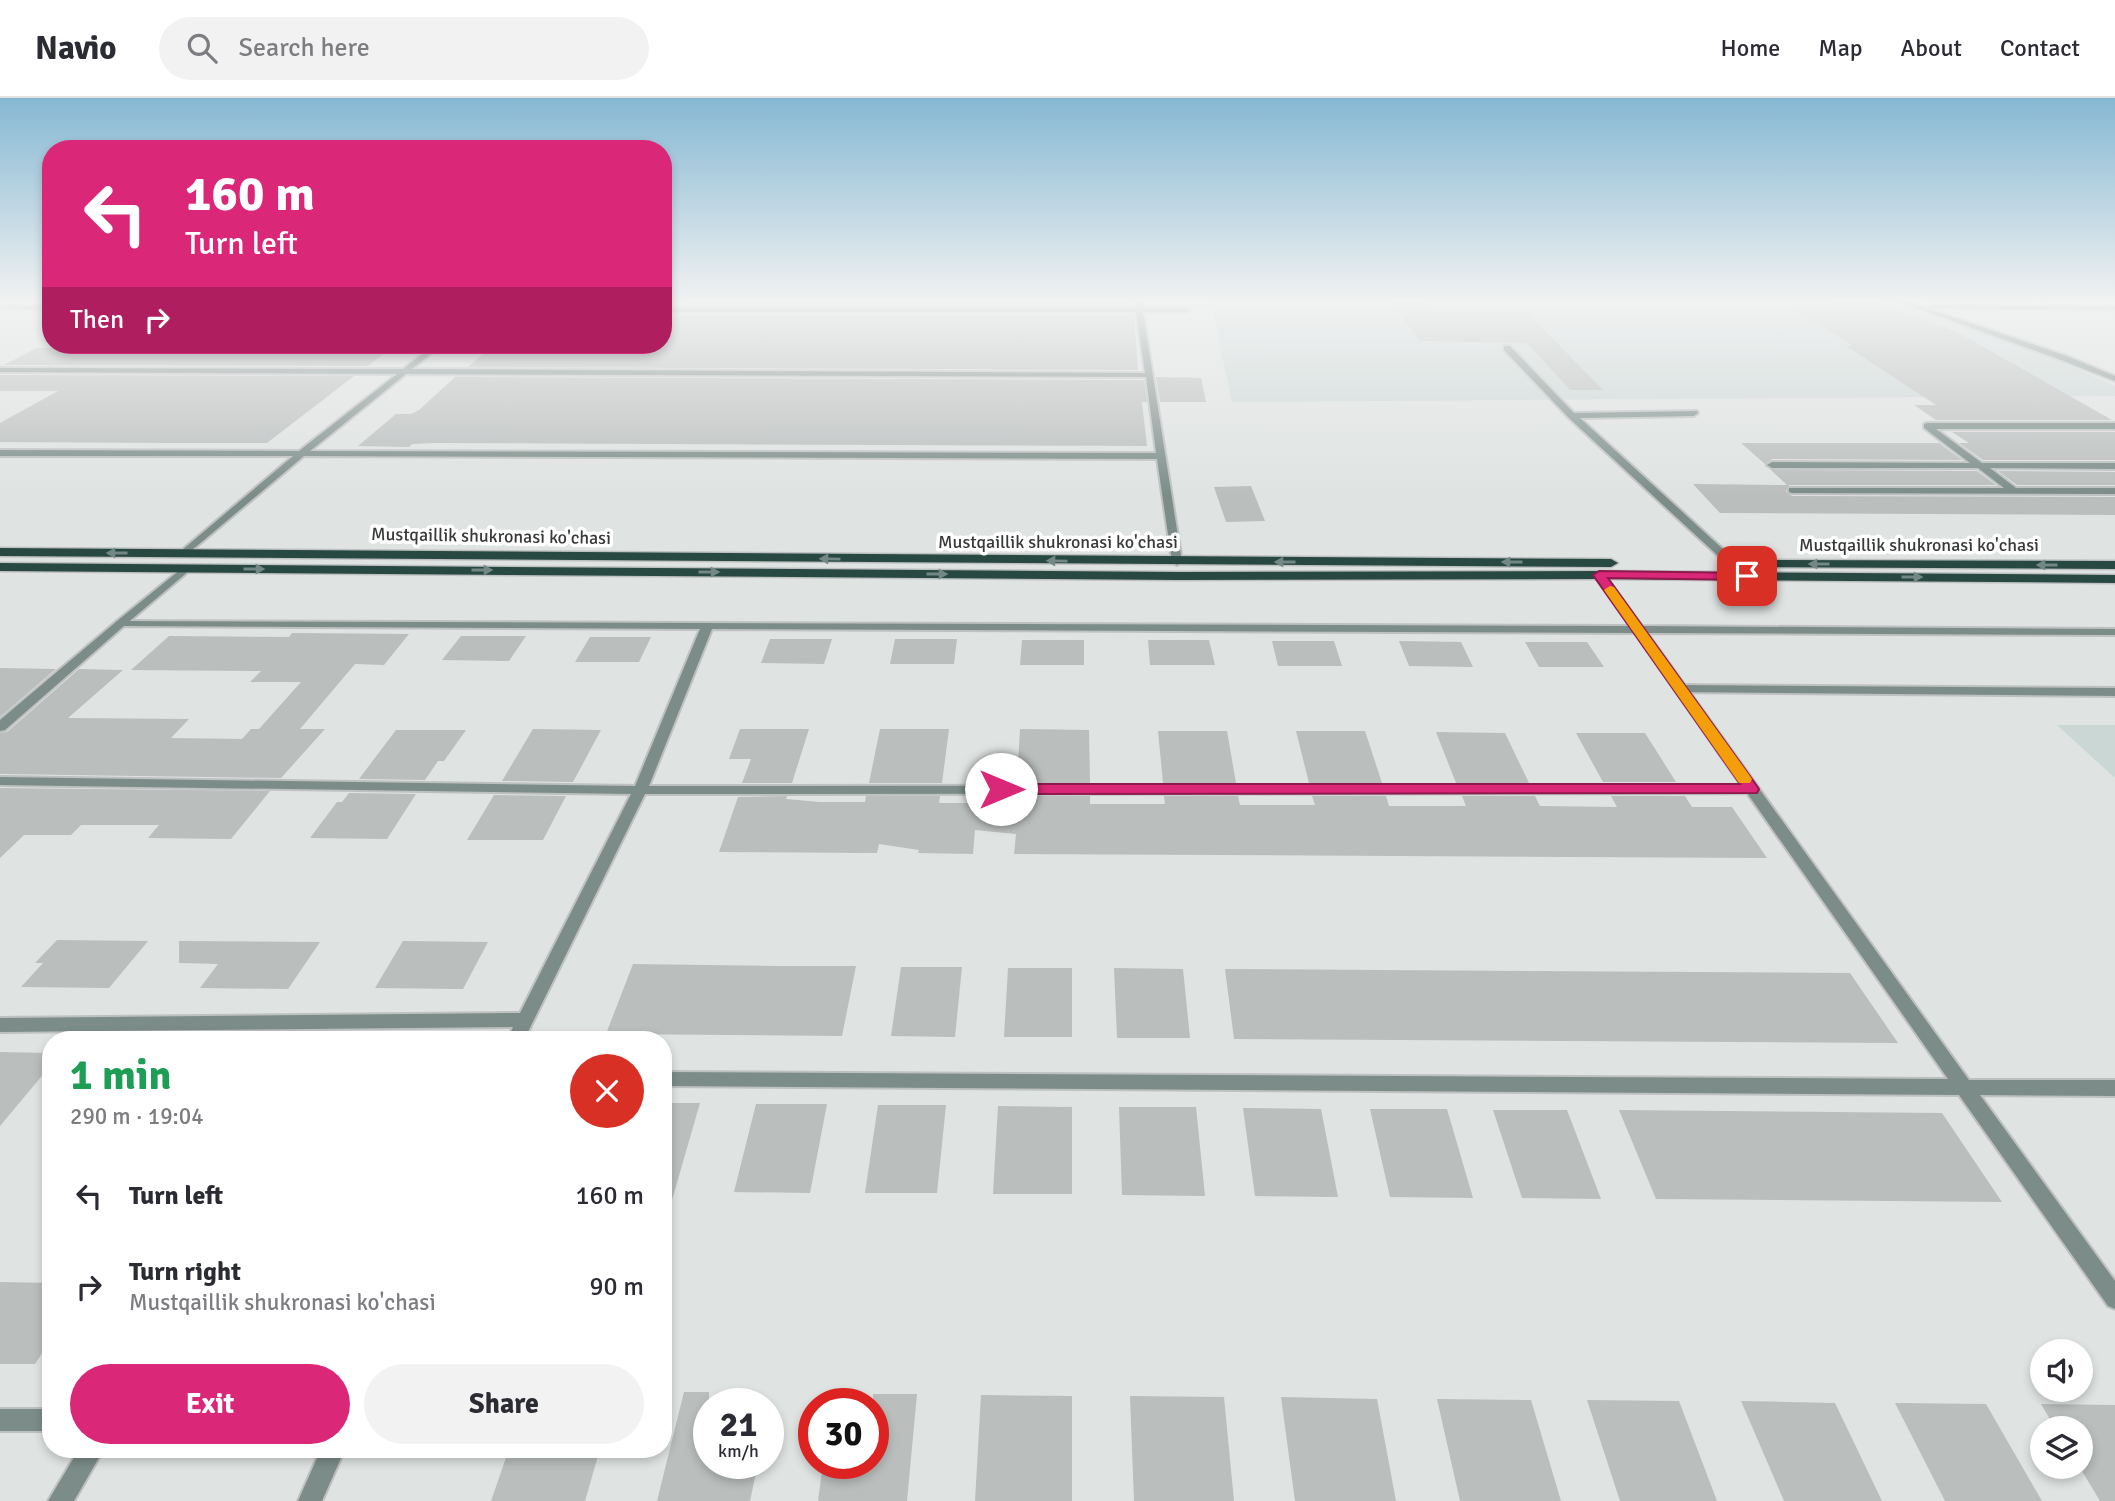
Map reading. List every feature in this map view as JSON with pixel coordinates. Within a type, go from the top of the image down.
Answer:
[{"type":"main road","name":"Mustqaillik shukronasi ko'chasi","points":[[0,552],[1177,562],[2115,565]]},
{"type":"main road","name":"Mustqaillik shukronasi ko'chasi","points":[[0,567],[1179,576],[1599,575],[2115,579]]},
{"type":"street","points":[[185,553],[300,454],[413,364]]},
{"type":"street","points":[[1149,364],[1177,562]]},
{"type":"street","points":[[1523,364],[1572,416],[1733,564]]},
{"type":"street","points":[[2076,364],[2115,379]]},
{"type":"street","points":[[0,370],[1151,375]]},
{"type":"street","points":[[2097,372],[2115,372]]},
{"type":"street","points":[[1572,416],[1694,413]]},
{"type":"street","points":[[2014,491],[1927,426],[2115,426]]},
{"type":"street","points":[[0,453],[1162,456]]},
{"type":"street","points":[[1772,465],[2115,466]]},
{"type":"street","points":[[1792,490],[2115,491]]},
{"type":"street","points":[[0,727],[186,568]]},
{"type":"street","points":[[1599,575],[2115,1299]]},
{"type":"street","points":[[121,623],[2115,632]]},
{"type":"street","points":[[519,1031],[640,790],[707,626]]},
{"type":"street","points":[[1680,689],[2115,692]]},
{"type":"street","points":[[0,781],[640,790],[1752,789]]},
{"type":"street","points":[[0,1025],[524,1020]]},
{"type":"street","points":[[672,1079],[2115,1088]]},
{"type":"street","points":[[0,1420],[42,1420]]},
{"type":"street","points":[[60,1501],[86,1458]]},
{"type":"street","points":[[310,1501],[329,1458]]},
{"type":"shaded area","points":[[1224,364],[2067,364],[2115,386],[2115,396],[1232,402]]},
{"type":"shaded area","points":[[2057,725],[2115,725],[2115,778]]},
{"type":"building","points":[[5,364],[370,364],[368,366]]},
{"type":"building","points":[[471,364],[1138,364],[1138,370],[468,367]]},
{"type":"building","points":[[1547,364],[1578,364],[1603,390],[1570,390]]},
{"type":"building","points":[[1874,364],[2014,364],[2112,420],[1936,420],[1914,405],[1936,405]]},
{"type":"building","points":[[0,375],[354,376],[267,443],[171,443],[0,442],[0,423],[58,391],[0,391]]},
{"type":"building","points":[[455,377],[1144,380],[1147,402],[1142,402],[1147,446],[435,443],[412,444],[409,447],[358,446],[396,414],[411,414],[419,410]]},
{"type":"building","points":[[1156,377],[1201,378],[1206,402],[1160,402]]},
{"type":"building","points":[[1952,432],[2115,432],[2115,460],[1983,460],[1959,443],[1969,443]]},
{"type":"building","points":[[1741,443],[1939,443],[1962,460],[1772,459],[1765,464]]},
{"type":"building","points":[[1771,470],[1977,471],[1996,485],[1789,485],[1786,492],[1792,496],[2115,497],[2115,515],[1720,513],[1693,484],[1787,485]]},
{"type":"building","points":[[1998,471],[2115,472],[2115,485],[2017,485]]},
{"type":"building","points":[[1251,486],[1265,521],[1226,522],[1214,487]]},
{"type":"building","points":[[292,633],[409,634],[384,665],[355,664],[300,729],[325,729],[281,778],[0,774],[0,733],[7,732],[79,669],[123,670],[68,718],[189,719],[171,738],[242,739],[251,729],[259,729],[301,682],[250,682],[261,671],[131,670],[169,636],[289,637]]},
{"type":"building","points":[[461,636],[526,636],[509,661],[442,660]]},
{"type":"building","points":[[590,637],[651,637],[639,662],[575,662]]},
{"type":"building","points":[[770,639],[832,639],[824,664],[761,663]]},
{"type":"building","points":[[895,639],[957,639],[954,664],[890,664]]},
{"type":"building","points":[[1022,640],[1084,640],[1084,665],[1020,665]]},
{"type":"building","points":[[1148,640],[1209,640],[1215,665],[1150,665]]},
{"type":"building","points":[[1272,641],[1334,641],[1342,666],[1278,666]]},
{"type":"building","points":[[1399,641],[1461,642],[1473,667],[1409,666]]},
{"type":"building","points":[[1525,642],[1587,642],[1604,667],[1539,667]]},
{"type":"building","points":[[0,668],[56,669],[0,717]]},
{"type":"building","points":[[533,729],[601,730],[573,782],[502,781]]},
{"type":"building","points":[[740,729],[809,729],[792,783],[742,783],[751,759],[729,759]]},
{"type":"building","points":[[880,729],[949,729],[942,783],[869,783]]},
{"type":"building","points":[[1020,729],[1089,730],[1090,783],[1017,783]]},
{"type":"building","points":[[396,730],[466,730],[444,761],[438,761],[425,780],[359,779]]},
{"type":"building","points":[[1158,731],[1227,731],[1236,783],[1163,783]]},
{"type":"building","points":[[1296,731],[1365,731],[1382,783],[1309,783]]},
{"type":"building","points":[[1436,732],[1505,733],[1529,783],[1456,783]]},
{"type":"building","points":[[1576,733],[1645,733],[1676,782],[1603,782]]},
{"type":"building","points":[[0,788],[270,791],[231,839],[148,838],[159,825],[81,825],[71,835],[24,835],[0,858]]},
{"type":"building","points":[[349,793],[416,794],[387,839],[310,838],[337,802],[342,802]]},
{"type":"building","points":[[494,795],[566,796],[543,840],[467,840]]},
{"type":"building","points":[[787,796],[786,799],[820,802],[865,802],[866,796],[940,796],[939,803],[1016,803],[1016,796],[1090,796],[1090,804],[1165,804],[1164,796],[1238,796],[1240,805],[1315,805],[1312,796],[1386,796],[1389,806],[1466,806],[1462,796],[1535,796],[1540,806],[1617,807],[1611,796],[1685,796],[1692,807],[1732,807],[1767,858],[1014,854],[1016,834],[975,830],[973,854],[918,853],[919,850],[879,844],[877,853],[719,852],[738,797]]},
{"type":"building","points":[[57,940],[148,941],[109,988],[21,987],[43,963],[35,963]]},
{"type":"building","points":[[179,941],[320,942],[288,989],[200,988],[218,964],[179,963]]},
{"type":"building","points":[[403,941],[488,942],[463,989],[375,988]]},
{"type":"building","points":[[633,964],[856,966],[842,1036],[672,1035],[672,1031],[607,1031]]},
{"type":"building","points":[[901,967],[962,967],[955,1037],[891,1036]]},
{"type":"building","points":[[1008,968],[1072,968],[1072,1037],[1004,1037]]},
{"type":"building","points":[[1114,968],[1183,969],[1190,1038],[1117,1038]]},
{"type":"building","points":[[1225,969],[1850,973],[1898,1043],[1234,1039]]},
{"type":"building","points":[[0,1052],[42,1053],[42,1076],[0,1126]]},
{"type":"building","points":[[672,1103],[700,1103],[672,1200]]},
{"type":"building","points":[[756,1104],[827,1104],[810,1193],[734,1192]]},
{"type":"building","points":[[878,1105],[946,1105],[937,1193],[865,1193]]},
{"type":"building","points":[[998,1106],[1072,1107],[1072,1194],[993,1194]]},
{"type":"building","points":[[1119,1107],[1196,1107],[1205,1196],[1122,1195]]},
{"type":"building","points":[[1243,1108],[1321,1109],[1338,1197],[1255,1196]]},
{"type":"building","points":[[1370,1109],[1447,1109],[1473,1198],[1390,1197]]},
{"type":"building","points":[[1493,1110],[1567,1110],[1601,1199],[1522,1198]]},
{"type":"building","points":[[1619,1110],[1942,1113],[2002,1202],[1656,1199]]},
{"type":"building","points":[[0,1282],[42,1283],[42,1354],[35,1364],[0,1364]]},
{"type":"building","points":[[684,1392],[693,1392],[693,1479],[755,1479],[750,1501],[657,1501],[668,1458],[672,1458],[672,1440]]},
{"type":"building","points":[[889,1394],[917,1394],[907,1501],[818,1501],[821,1479],[889,1479]]},
{"type":"building","points":[[981,1395],[1072,1396],[1072,1501],[975,1501]]},
{"type":"building","points":[[1130,1396],[1224,1397],[1234,1501],[1134,1501]]},
{"type":"building","points":[[1281,1397],[1377,1399],[1396,1501],[1295,1501]]},
{"type":"building","points":[[1437,1399],[1531,1400],[1561,1501],[1460,1501]]},
{"type":"building","points":[[1587,1400],[1679,1401],[1717,1501],[1620,1501]]},
{"type":"building","points":[[1741,1401],[1835,1403],[1882,1501],[1784,1501]]},
{"type":"building","points":[[1895,1403],[1986,1404],[2042,1501],[1945,1501]]},
{"type":"building","points":[[2041,1404],[2115,1405],[2115,1501],[2100,1501],[2087,1479],[2093,1479],[2093,1416],[2048,1416]]},
{"type":"building","points":[[506,1458],[597,1458],[585,1501],[491,1501]]},
{"type":"slow traffic","points":[[1610,590],[1744,779]]},
{"type":"route","points":[[1001,789],[1752,789],[1599,575],[1747,576]]}]
